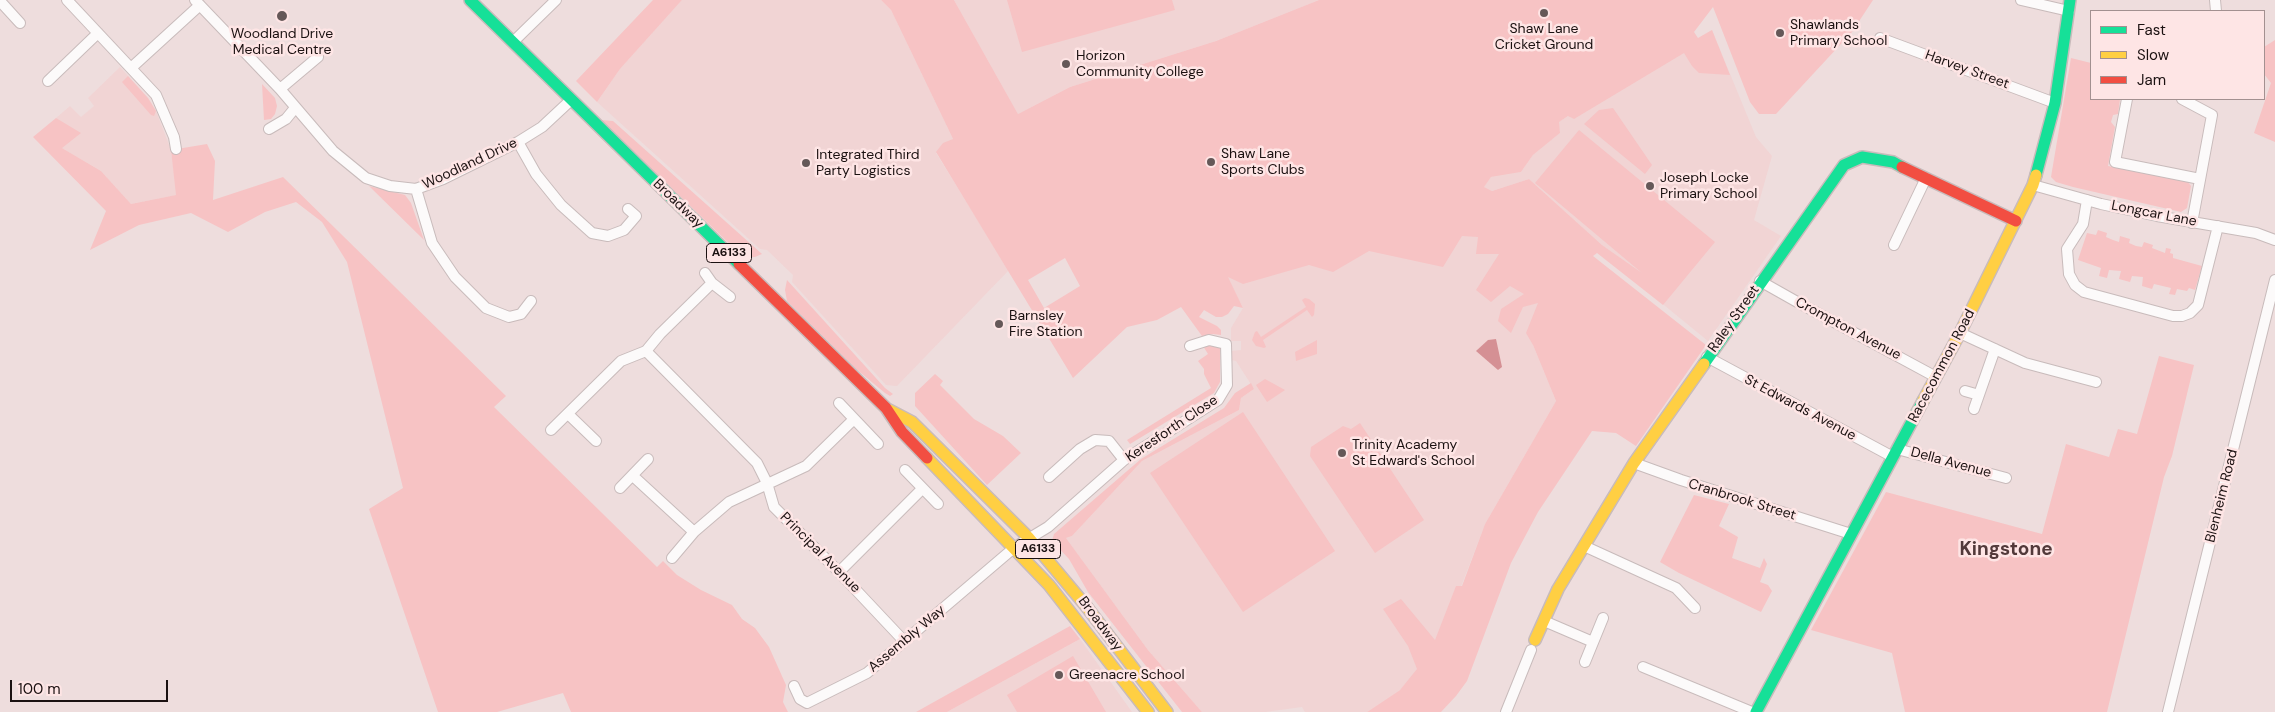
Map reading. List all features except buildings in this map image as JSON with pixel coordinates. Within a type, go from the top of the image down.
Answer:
[{"type":"main road","name":"Broadway","points":[[470,0],[886,408],[902,432],[1015,547],[1049,585],[1148,712]]},
{"type":"main road","name":"Racecommon Road","points":[[1756,712],[1960,333],[2033,185],[2055,103],[2070,5]]},
{"type":"main road","name":"Raley Street","points":[[1533,645],[1558,589],[1634,463],[1760,281],[1844,165],[1862,157],[1878,158],[1893,162],[2016,221]]},
{"type":"main road","name":"Broadway","points":[[886,408],[912,422],[1029,538],[1086,606],[1167,712]]},
{"type":"street","points":[[67,0],[156,95],[174,137],[176,149]]},
{"type":"street","points":[[513,42],[556,0]]},
{"type":"street","points":[[2021,0],[2070,5]]},
{"type":"street","points":[[2,1],[20,23]]},
{"type":"street","points":[[131,68],[198,3]]},
{"type":"street","name":"Woodland Drive","points":[[198,3],[280,89],[333,151],[366,178],[390,186],[416,190],[444,179],[518,142],[542,127],[571,100]]},
{"type":"street","points":[[48,81],[98,33]]},
{"type":"street","name":"Harvey Street","points":[[1880,38],[2055,103]]},
{"type":"street","points":[[280,89],[318,57]]},
{"type":"street","points":[[2127,100],[2115,162],[2200,179]]},
{"type":"street","points":[[2184,100],[2212,115],[2192,223]]},
{"type":"street","points":[[269,128],[286,119],[295,108]]},
{"type":"street","points":[[518,142],[536,174],[556,199],[592,233],[608,236],[624,230],[636,216],[628,209]]},
{"type":"street","points":[[1894,244],[1926,178]]},
{"type":"street","name":"Longcar Lane","points":[[2033,185],[2087,200],[2192,223],[2256,233],[2275,240]]},
{"type":"street","points":[[416,190],[432,243],[454,278],[486,308],[509,317],[522,314],[531,301]]},
{"type":"street","points":[[2087,200],[2083,224],[2068,249],[2069,274],[2076,285],[2084,292],[2173,316],[2182,316],[2198,305],[2218,226]]},
{"type":"street","points":[[705,273],[712,283],[730,298]]},
{"type":"street","name":"Blenheim Road","points":[[2168,712],[2275,280]]},
{"type":"street","name":"Crompton Avenue","points":[[1760,281],[1936,377]]},
{"type":"street","points":[[551,430],[621,361],[646,350],[712,283]]},
{"type":"street","points":[[1960,333],[2024,363],[2096,382]]},
{"type":"street","name":"Keresforth Close","points":[[1029,538],[1048,527],[1124,460],[1218,400],[1224,393],[1227,385],[1226,344],[1209,340],[1190,346]]},
{"type":"street","points":[[1974,409],[1995,349]]},
{"type":"street","name":"Principal Avenue","points":[[646,350],[757,463],[767,483],[774,507],[904,640]]},
{"type":"street","name":"St Edwards Avenue","points":[[1707,357],[1895,453]]},
{"type":"street","points":[[1965,391],[1978,395]]},
{"type":"street","points":[[839,404],[878,444]]},
{"type":"street","points":[[568,414],[596,441]]},
{"type":"street","points":[[672,558],[694,532],[729,502],[806,466],[853,420]]},
{"type":"street","points":[[1049,476],[1080,449],[1095,440],[1109,441],[1124,460]]},
{"type":"street","name":"Della Avenue","points":[[1895,453],[2006,478]]},
{"type":"street","points":[[620,488],[648,459]]},
{"type":"street","name":"Cranbrook Street","points":[[1634,463],[1681,480],[1851,534]]},
{"type":"street","points":[[906,470],[938,504]]},
{"type":"street","points":[[633,476],[694,532]]},
{"type":"street","points":[[839,572],[922,489]]},
{"type":"street","points":[[1015,547],[1029,538]]},
{"type":"street","points":[[1584,546],[1676,588],[1695,608]]},
{"type":"street","name":"Assembly Way","points":[[794,686],[800,699],[807,703],[866,673],[1015,547]]},
{"type":"street","points":[[1585,662],[1603,618]]},
{"type":"street","points":[[1544,621],[1593,642]]},
{"type":"street","name":"Raley Street","points":[[1506,712],[1533,645]]},
{"type":"street","points":[[1643,667],[1752,712]]},
{"type":"shaded area","points":[[653,0],[682,0],[620,69],[597,102],[576,81]]},
{"type":"shaded area","points":[[682,0],[881,0],[891,10],[953,139],[936,153],[1009,270],[897,386],[886,385],[792,282],[793,275],[767,250],[760,249],[597,102],[620,69]]},
{"type":"shaded area","points":[[881,0],[954,0],[1018,114],[1070,87],[1216,41],[1319,0],[1873,0],[1852,32],[1776,114],[1759,114],[1750,102],[1713,7],[1694,32],[1698,38],[1712,30],[1730,75],[1699,73],[1684,53],[1574,119],[1568,116],[1559,122],[1560,133],[1533,155],[1521,172],[1491,177],[1484,187],[1492,191],[1529,179],[1602,245],[1642,273],[1535,183],[1579,130],[1715,242],[1663,305],[1597,253],[1593,256],[1706,345],[1636,446],[1616,433],[1592,431],[1538,512],[1511,563],[1467,681],[1441,712],[1367,712],[1400,690],[1417,669],[1408,646],[1383,609],[1401,599],[1435,640],[1456,586],[1462,586],[1485,524],[1556,401],[1533,345],[1526,333],[1538,303],[1523,307],[1511,333],[1498,321],[1501,309],[1524,294],[1510,286],[1491,302],[1476,290],[1499,254],[1476,254],[1478,237],[1462,236],[1443,267],[1369,251],[1333,272],[1309,265],[1243,284],[1228,277],[1243,308],[1234,306],[1228,314],[1222,317],[1216,317],[1204,310],[1199,317],[1217,326],[1221,330],[1221,335],[1202,336],[1181,307],[1157,320],[1127,327],[1073,378],[936,152],[943,143],[953,139],[891,10]],"holes":[[[1065,258],[1080,286],[1044,308],[1028,280]]]},
{"type":"shaded area","name":"Horizon Community College","points":[[954,0],[1319,0],[1216,41],[1070,87],[1018,114]]},
{"type":"shaded area","points":[[1007,0],[1172,0],[1175,10],[1022,52]]},
{"type":"shaded area","name":"Joseph Locke Primary School","points":[[1712,30],[1756,137],[1772,156],[1754,220],[1781,236],[1708,341],[1648,292],[1650,279],[1602,245],[1529,179],[1492,191],[1483,187],[1491,177],[1521,172],[1533,155],[1560,133],[1558,122]]},
{"type":"shaded area","points":[[2275,40],[2275,142],[2254,133],[2271,83],[2265,75],[2265,46]]},
{"type":"shaded area","points":[[2071,58],[2090,63],[2090,100],[2120,100],[2118,114],[2113,115],[2111,122],[2115,127],[2108,166],[2188,182],[2191,186],[2187,208],[2181,212],[2073,187],[2056,182],[2051,177]]},
{"type":"shaded area","points":[[120,67],[148,98],[156,111],[171,150],[177,195],[131,204],[101,171],[62,148],[56,118],[70,106],[81,117],[94,106],[88,98]]},
{"type":"shaded area","points":[[128,76],[148,98],[156,111],[154,116],[122,82]]},
{"type":"shaded area","points":[[262,84],[275,98],[277,106],[275,114],[271,119],[264,120]]},
{"type":"shaded area","points":[[1613,108],[1652,165],[1645,174],[1584,124],[1599,110]]},
{"type":"shaded area","points":[[56,118],[81,133],[62,148],[101,171],[131,204],[176,195],[171,150],[207,144],[215,161],[213,200],[283,177],[506,396],[494,407],[657,567],[663,561],[677,575],[701,590],[732,605],[742,619],[755,628],[769,647],[786,685],[783,702],[788,712],[571,712],[563,693],[497,712],[438,712],[369,509],[403,488],[347,262],[322,222],[296,202],[265,212],[228,232],[191,213],[139,225],[90,250],[106,211],[33,137]]},
{"type":"shaded area","points":[[601,120],[613,121],[762,254],[755,257],[745,257],[738,252]]},
{"type":"shaded area","points":[[369,186],[405,195],[411,203],[424,240]]},
{"type":"shaded area","name":"Trinity Academy St Edward's School","points":[[1439,195],[1568,238],[1533,345],[1556,401],[1485,524],[1431,665],[1400,690],[1367,712],[1305,712],[1302,707],[1265,712],[1202,712],[1148,650],[1066,538],[1072,536],[1142,461],[1239,410],[1241,398],[1254,389],[1236,361],[1232,360],[1231,351],[1241,350],[1241,341],[1231,341],[1231,328],[1243,308],[1227,277]]},
{"type":"shaded area","points":[[2098,230],[2107,233],[2106,237],[2119,242],[2120,236],[2130,239],[2129,243],[2136,246],[2142,247],[2144,242],[2153,245],[2152,248],[2165,253],[2166,248],[2171,249],[2170,253],[2173,254],[2173,258],[2202,266],[2195,290],[2189,288],[2187,291],[2177,289],[2175,295],[2169,294],[2171,288],[2154,284],[2152,289],[2142,286],[2143,277],[2132,276],[2130,282],[2119,279],[2121,271],[2109,270],[2107,278],[2099,276],[2101,268],[2078,260],[2087,233],[2096,235]]},
{"type":"shaded area","points":[[787,280],[885,388],[893,394],[890,396],[885,393],[856,369],[787,301],[785,290]]},
{"type":"shaded area","points":[[1305,298],[1315,304],[1312,317],[1307,310],[1263,340],[1266,347],[1256,346],[1252,340],[1255,332],[1257,331],[1261,337],[1306,307],[1302,300]]},
{"type":"shaded area","points":[[1496,339],[1502,367],[1498,370],[1476,351],[1488,340]]},
{"type":"shaded area","points":[[1317,340],[1317,354],[1296,361],[1295,352]]},
{"type":"shaded area","points":[[1208,343],[1220,348],[1220,382],[1214,393],[1130,444],[1127,440],[1211,388],[1204,374],[1204,369],[1198,361],[1208,354],[1203,346]]},
{"type":"shaded area","points":[[2159,356],[2194,365],[2172,456],[2164,477],[2107,712],[1905,712],[1892,653],[1811,630],[1886,492],[2042,534],[2066,444],[2109,457],[2118,429],[2137,434]]},
{"type":"shaded area","points":[[935,374],[943,381],[940,385],[974,419],[1003,436],[1021,453],[987,485],[915,406],[915,393]]},
{"type":"shaded area","points":[[1265,379],[1285,390],[1267,402],[1256,385]]},
{"type":"shaded area","points":[[1251,383],[1254,389],[1241,398],[1239,410],[1142,461],[1072,536],[1066,538],[1148,650],[1202,712],[1182,712],[1088,592],[1069,559],[1052,541],[1054,534],[1141,459],[1224,408],[1235,393]]},
{"type":"shaded area","points":[[1243,412],[1335,551],[1243,612],[1150,473]]},
{"type":"shaded area","points":[[1360,423],[1424,520],[1375,553],[1310,456],[1311,447],[1343,426],[1351,429]]},
{"type":"shaded area","points":[[1694,495],[1729,504],[1719,526],[1738,537],[1732,558],[1760,568],[1764,558],[1767,564],[1760,582],[1768,585],[1772,591],[1761,612],[1660,562]]},
{"type":"shaded area","points":[[1070,626],[1080,639],[947,712],[916,712]]},
{"type":"shaded area","name":"Greenacre School","points":[[1080,639],[1132,712],[947,712]]},
{"type":"shaded area","points":[[1073,656],[1106,712],[1017,712],[1007,695]]},
{"type":"traffic: fast","points":[[470,0],[739,264]]},
{"type":"traffic: fast","points":[[2036,175],[2055,103],[2070,0]]},
{"type":"traffic: fast","points":[[1704,364],[1844,165],[1862,157],[1893,162],[1902,167]]},
{"type":"traffic: fast","points":[[1756,712],[1923,401]]},
{"type":"traffic: slow","points":[[1923,401],[1960,333],[2033,185],[2036,175]]},
{"type":"traffic: slow","points":[[1535,640],[1558,589],[1634,463],[1704,364]]},
{"type":"traffic: slow","points":[[889,410],[912,422],[1029,538],[1086,606],[1167,712]]},
{"type":"traffic: slow","points":[[927,458],[1049,585],[1148,712]]},
{"type":"traffic: jam","points":[[1902,167],[2016,221]]},
{"type":"traffic: jam","points":[[739,264],[886,408],[902,432],[927,458]]},
{"type":"place","name":"Shaw Lane Cricket Ground","points":[[1544,13]]},
{"type":"place","name":"Woodland Drive Medical Centre","points":[[282,16]]},
{"type":"place","name":"Shawlands Primary School","points":[[1780,33]]},
{"type":"place","name":"Horizon Community College","points":[[1066,64]]},
{"type":"place","name":"Shaw Lane Sports Clubs","points":[[1211,162]]},
{"type":"place","name":"Integrated Third Party Logistics","points":[[806,163]]},
{"type":"place","name":"Joseph Locke Primary School","points":[[1650,186]]},
{"type":"place","name":"Barnsley Fire Station","points":[[999,324]]},
{"type":"place","name":"Trinity Academy St Edward's School","points":[[1342,453]]},
{"type":"place","name":"Greenacre School","points":[[1059,675]]},
{"type":"district","name":"Kingstone","points":[[2006,550]]}]
